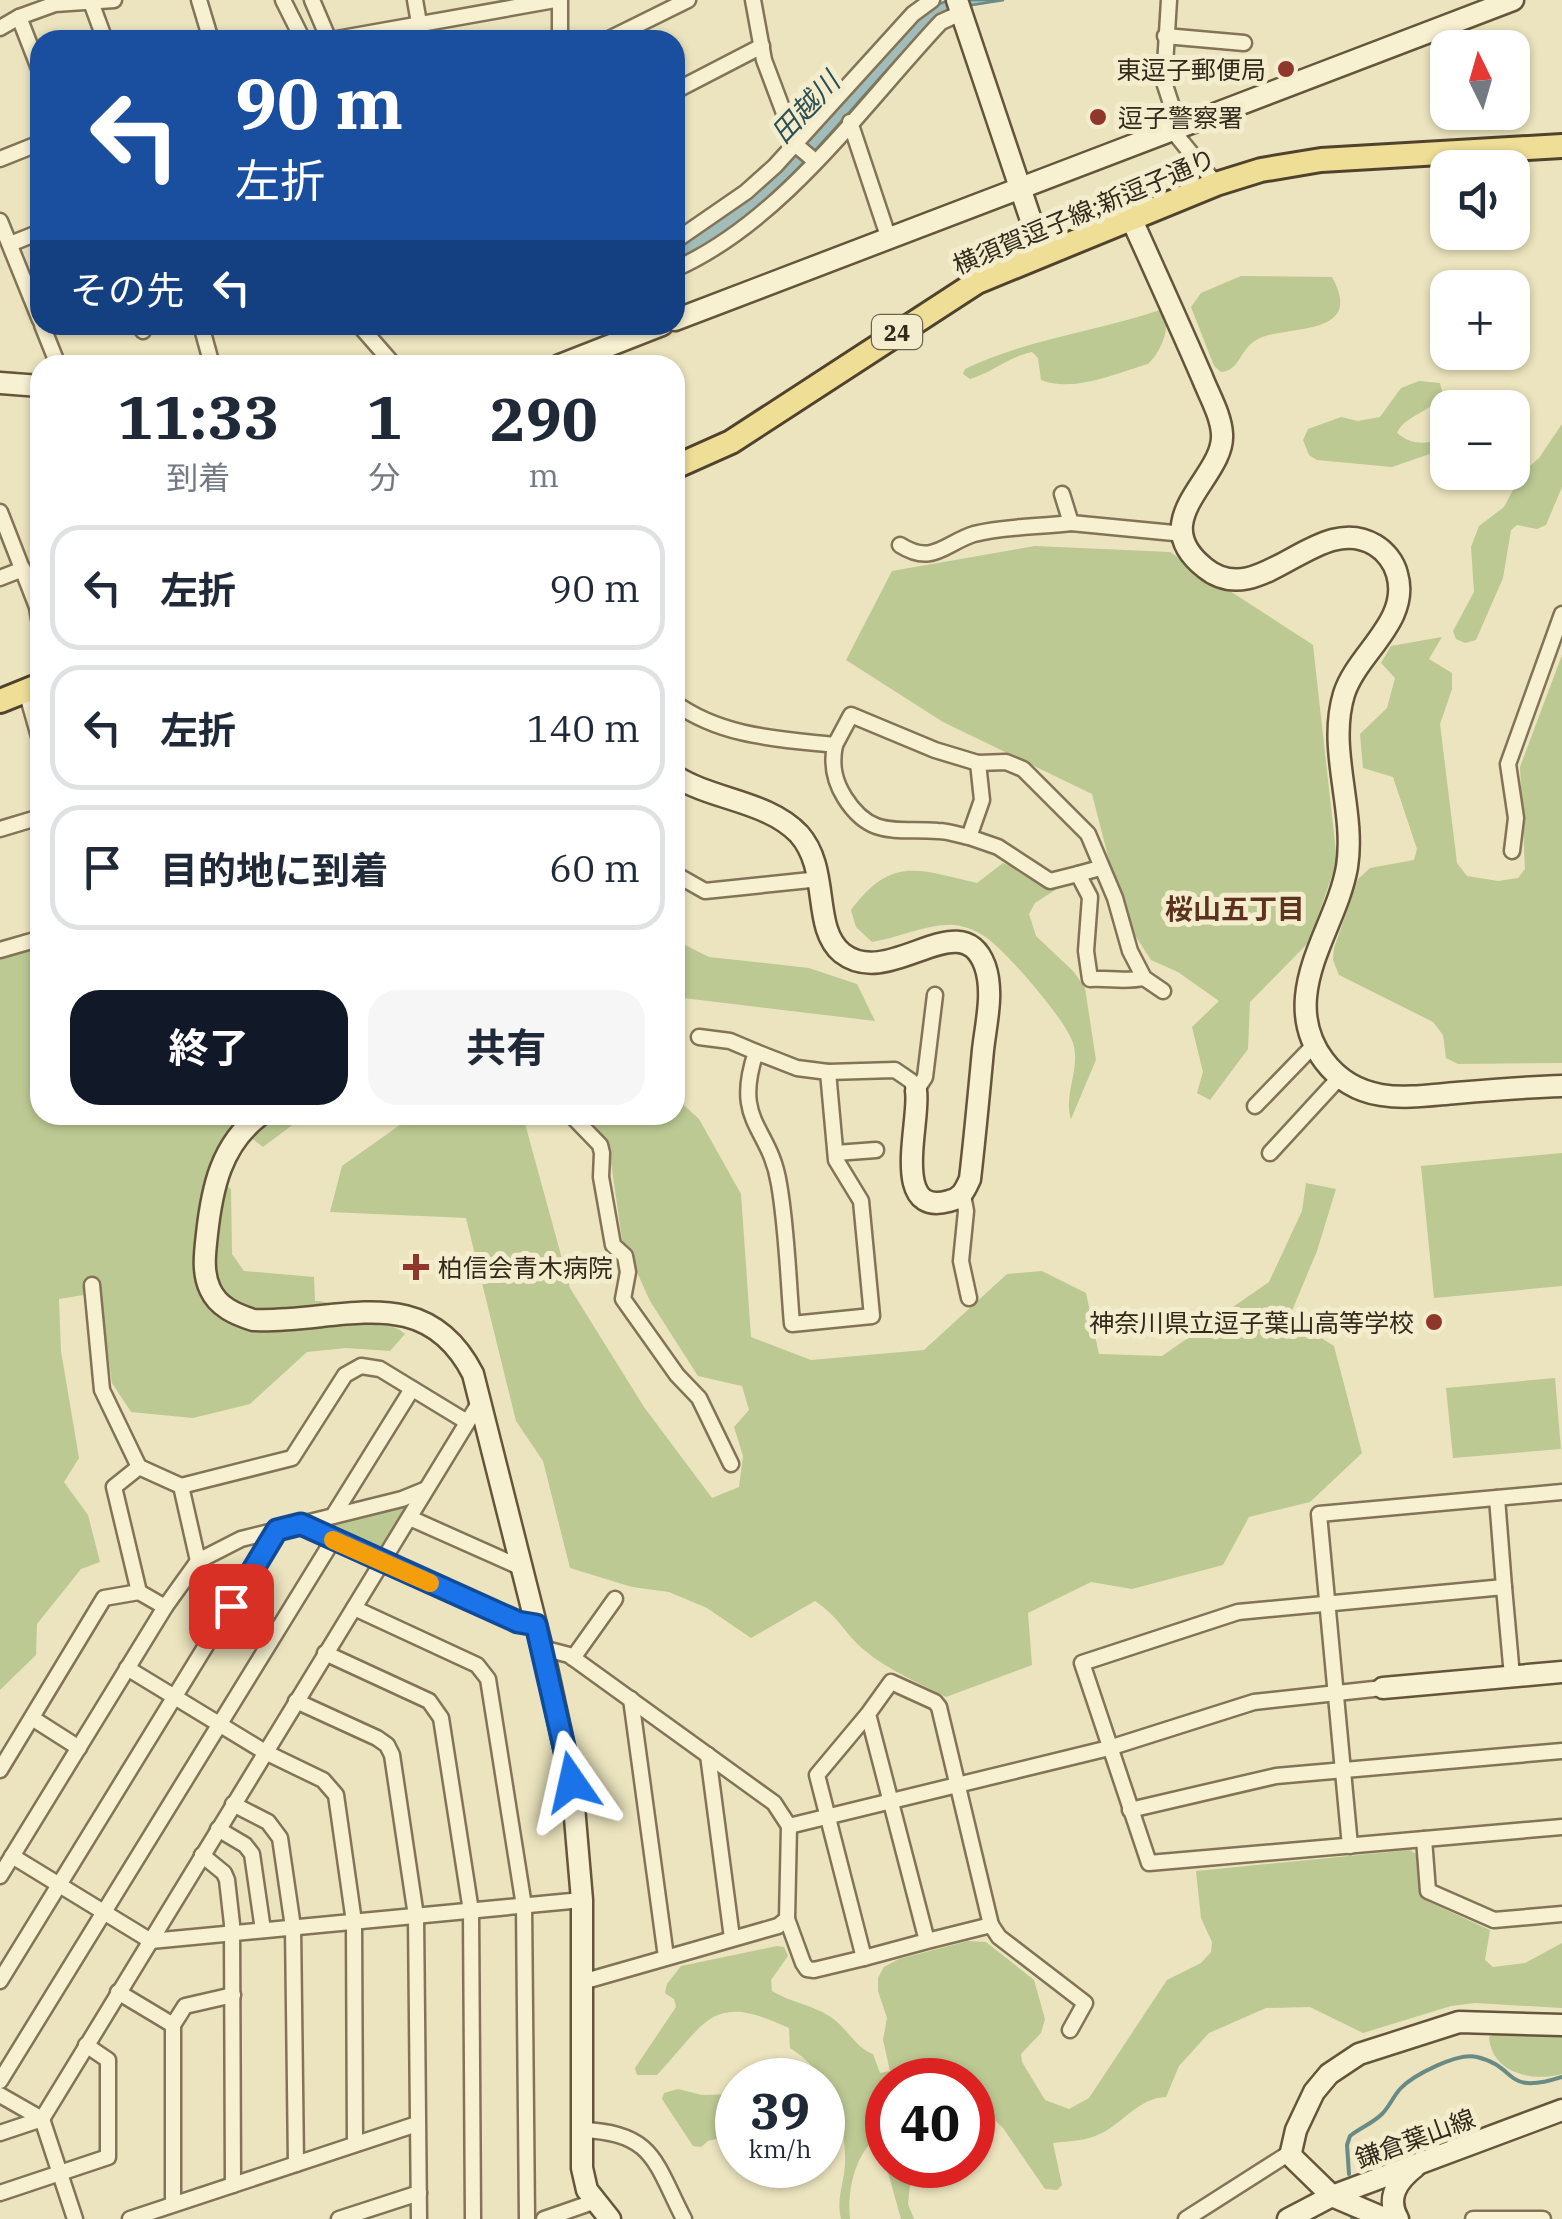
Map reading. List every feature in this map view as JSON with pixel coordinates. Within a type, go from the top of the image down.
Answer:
[{"type":"main road","name":"横須賀逗子線;新逗子通り","points":[[685,463],[731,442],[967,287],[1216,184],[1261,170],[1320,160],[1562,146]]},
{"type":"main road","points":[[0,701],[30,689]]},
{"type":"street","points":[[0,28],[54,4],[114,0]]},
{"type":"street","points":[[199,0],[207,30]]},
{"type":"street","points":[[284,0],[299,30]]},
{"type":"street","points":[[312,0],[326,30]]},
{"type":"street","points":[[415,0],[421,30]]},
{"type":"street","points":[[430,30],[558,0],[560,30]]},
{"type":"street","points":[[622,30],[657,7],[688,0]]},
{"type":"street","points":[[685,234],[746,192],[797,146],[913,14],[932,0]]},
{"type":"street","points":[[1168,0],[1164,82],[1176,129],[1216,184]]},
{"type":"street","points":[[685,316],[1514,0]]},
{"type":"street","points":[[756,1],[764,60],[797,146],[814,160]]},
{"type":"street","points":[[91,2],[101,30]]},
{"type":"street","points":[[685,263],[754,219],[850,122],[940,22],[960,8],[1042,253]]},
{"type":"street","points":[[19,17],[30,45]]},
{"type":"street","points":[[1166,36],[1244,42]]},
{"type":"street","points":[[685,86],[762,46]]},
{"type":"street","points":[[850,122],[889,239]]},
{"type":"street","points":[[0,159],[30,146]]},
{"type":"street","points":[[1131,218],[1190,349],[1222,432],[1218,457],[1190,496],[1184,512],[1186,544],[1206,569],[1222,577],[1240,579],[1259,575],[1323,542],[1350,538],[1379,548],[1398,574],[1396,613],[1357,664],[1339,714],[1348,854],[1343,883],[1307,986],[1306,1016],[1314,1044],[1339,1078],[1370,1093],[1400,1097],[1562,1086]]},
{"type":"street","points":[[0,221],[30,294]]},
{"type":"street","points":[[10,244],[30,236]]},
{"type":"street","points":[[368,335],[385,355]]},
{"type":"street","points":[[579,355],[616,335]]},
{"type":"street","points":[[0,383],[30,385]]},
{"type":"street","points":[[1062,494],[1070,523]]},
{"type":"street","points":[[0,512],[30,588]]},
{"type":"street","points":[[900,545],[927,554],[974,534],[1070,523],[1184,534]]},
{"type":"street","points":[[0,578],[23,569]]},
{"type":"street","points":[[1512,851],[1516,818],[1508,764],[1562,614]]},
{"type":"street","points":[[685,708],[720,727],[749,735],[834,745]]},
{"type":"street","points":[[1100,868],[1050,881],[998,847],[970,837],[872,826],[854,811],[834,777],[834,745],[851,715],[935,750],[978,763],[1006,762],[1023,770],[1088,834],[1115,898],[1123,933],[1144,978],[1164,991]]},
{"type":"street","points":[[970,837],[982,800],[978,763]]},
{"type":"street","points":[[685,781],[712,796],[780,818],[797,832],[809,847],[820,878],[827,931],[833,943],[854,960],[882,964],[923,948],[956,941],[968,945],[982,961],[988,1001],[970,1179],[963,1194],[953,1200],[934,1202],[923,1198],[912,1182],[916,1091],[926,1077],[934,996]]},
{"type":"street","points":[[0,829],[30,820]]},
{"type":"street","points":[[1078,874],[1090,897],[1086,951],[1090,979],[1114,978],[1122,982],[1144,978]]},
{"type":"street","points":[[685,879],[705,890],[820,878]]},
{"type":"street","points":[[0,950],[30,941]]},
{"type":"street","points":[[698,1037],[730,1041],[797,1068],[828,1072],[895,1070],[916,1091]]},
{"type":"street","points":[[1255,1106],[1314,1044]]},
{"type":"street","points":[[756,1052],[749,1071],[748,1107],[776,1170],[792,1324],[872,1316],[860,1200],[840,1169],[836,1153],[828,1072]]},
{"type":"street","points":[[1270,1153],[1339,1078]]},
{"type":"street","points":[[251,1125],[231,1147],[212,1190],[205,1270],[220,1304],[253,1320],[390,1312],[414,1317],[435,1327],[465,1357],[481,1400],[572,1782],[582,1900],[584,2180],[610,2219]]},
{"type":"street","points":[[581,1125],[600,1144],[612,1245],[625,1256],[628,1272],[622,1299],[676,1375],[699,1398],[731,1464]]},
{"type":"street","points":[[836,1153],[876,1150]]},
{"type":"street","points":[[963,1194],[966,1211],[961,1261],[969,1298]]},
{"type":"street","points":[[92,1285],[102,1390],[139,1467],[181,1486],[292,1458],[352,1369],[370,1366],[467,1422]]},
{"type":"street","points":[[333,1516],[412,1389]]},
{"type":"street","points":[[0,2133],[42,2119],[481,1400]]},
{"type":"street","points":[[139,1467],[114,1487],[139,1592]]},
{"type":"street","points":[[181,1486],[198,1561]]},
{"type":"street","points":[[0,1876],[165,1607],[198,1561],[240,1538],[424,1490]]},
{"type":"street","points":[[1350,1846],[1319,1514],[1562,1492]]},
{"type":"street","points":[[1497,1498],[1512,1676]]},
{"type":"street","points":[[410,1518],[522,1568]]},
{"type":"street","points":[[301,1524],[518,1622],[536,1625]]},
{"type":"street","points":[[0,1981],[277,1530]]},
{"type":"street","points":[[0,2081],[333,1540]]},
{"type":"street","points":[[1504,1587],[1238,1612],[1082,1663],[1149,1863],[1562,1827]]},
{"type":"street","points":[[0,1770],[104,1598],[139,1592],[165,1607]]},
{"type":"street","points":[[573,1658],[615,1599]]},
{"type":"street","points":[[354,1608],[484,1670],[488,1678],[524,1906],[527,2219]]},
{"type":"street","points":[[542,1648],[555,1649],[573,1658],[765,1794],[784,1816],[788,1826],[787,1919],[808,1969],[990,1926]]},
{"type":"street","points":[[325,1653],[429,1701],[442,1718],[471,1911],[474,2219]]},
{"type":"street","points":[[128,1668],[265,1752],[323,1780],[336,1796],[354,1922],[355,2144]]},
{"type":"street","points":[[788,1826],[1109,1748],[1254,1702],[1562,1672]]},
{"type":"street","points":[[864,1958],[817,1775],[891,1682],[935,1702],[990,1926],[1085,2003],[1070,2030]]},
{"type":"street","points":[[632,1699],[666,1957]]},
{"type":"street","points":[[296,1701],[387,1744],[392,1755],[416,1916],[419,2219]]},
{"type":"street","points":[[868,1714],[927,1941]]},
{"type":"street","points":[[32,1718],[78,1748]]},
{"type":"street","points":[[1130,1810],[1276,1776],[1562,1750]]},
{"type":"street","points":[[708,1754],[732,1938]]},
{"type":"street","points":[[233,1804],[276,1828],[280,1838],[293,1927],[296,2164]]},
{"type":"street","points":[[218,1829],[245,1845],[252,1854],[262,1930]]},
{"type":"street","points":[[1424,1839],[1428,1891],[1494,1920],[1562,1914]]},
{"type":"street","points":[[202,1855],[227,1880],[232,1933],[233,2185]]},
{"type":"street","points":[[12,1856],[151,1941],[582,1900]]},
{"type":"street","points":[[582,1982],[778,1926],[787,1919]]},
{"type":"street","points":[[118,1992],[173,2025]]},
{"type":"street","points":[[173,2204],[173,2025],[185,2006],[233,1995]]},
{"type":"street","points":[[1186,2219],[1291,2152],[1300,2117],[1314,2092],[1329,2074],[1359,2054],[1459,2022],[1562,2024]]},
{"type":"street","points":[[0,2193],[108,2157],[108,2060],[86,2046]]},
{"type":"street","points":[[0,2095],[42,2119],[75,2219]]},
{"type":"street","name":"鎌倉葉山線","points":[[1288,2219],[1332,2196],[1562,2110]]},
{"type":"street","points":[[130,2219],[418,2124]]},
{"type":"street","points":[[582,2130],[617,2132],[644,2146],[684,2219]]},
{"type":"street","points":[[1291,2152],[1332,2196],[1386,2219]]},
{"type":"street","points":[[1398,2219],[1392,2208],[1393,2194],[1420,2162]]},
{"type":"street","points":[[339,2219],[419,2192]]},
{"type":"street","points":[[551,2218],[596,2202]]},
{"type":"street","points":[[1473,2219],[1543,2219]]},
{"type":"green space","points":[[1241,276],[1332,277],[1340,296],[1339,310],[1320,325],[1260,338],[1233,367],[1221,372],[1214,366],[1191,307],[1201,293]]},
{"type":"green space","points":[[1160,310],[1166,330],[1148,364],[1095,380],[1054,383],[1041,380],[1038,358],[1032,352],[970,379],[963,374],[965,369],[1012,350]]},
{"type":"green space","points":[[1419,381],[1440,383],[1442,390],[1430,390],[1430,407],[1405,422],[1397,433],[1415,442],[1430,441],[1430,454],[1392,467],[1317,460],[1309,455],[1303,440],[1308,429],[1341,417],[1358,421],[1380,417],[1401,388]]},
{"type":"green space","points":[[1562,424],[1562,487],[1546,525],[1537,529],[1517,525],[1511,530],[1503,578],[1476,640],[1465,643],[1456,639],[1453,631],[1474,592],[1471,547],[1479,526],[1504,507],[1513,490],[1530,490],[1530,466]]},
{"type":"green space","points":[[1035,546],[1170,552],[1313,645],[1337,861],[1309,942],[1250,1002],[1248,1049],[1210,1100],[1197,1093],[1203,1072],[1192,1027],[1219,1001],[1178,972],[1151,960],[1124,918],[1092,794],[943,722],[846,660],[892,571]]},
{"type":"green space","points":[[1442,637],[1429,659],[1452,673],[1452,689],[1440,724],[1457,863],[1467,876],[1498,881],[1518,878],[1525,869],[1520,767],[1562,655],[1562,1063],[1458,1064],[1446,1058],[1443,1035],[1433,1022],[1339,975],[1333,960],[1358,879],[1370,868],[1414,860],[1417,849],[1393,777],[1363,768],[1360,734],[1387,708],[1395,678],[1381,663],[1391,646]]},
{"type":"green space","points":[[1003,863],[1060,887],[1035,903],[1029,914],[1036,936],[1085,988],[1096,1060],[1071,1119],[1073,1043],[1047,1002],[994,943],[955,925],[934,926],[872,942],[856,927],[851,910],[880,881],[894,874],[922,871],[977,883]]},
{"type":"green space","points":[[685,945],[709,957],[809,968],[857,984],[875,1021],[685,998]]},
{"type":"green space","points":[[30,947],[30,1125],[292,1125],[263,1147],[240,1129],[223,1183],[231,1189],[232,1254],[244,1271],[314,1277],[315,1301],[331,1303],[360,1320],[405,1334],[390,1351],[346,1348],[307,1352],[250,1404],[193,1418],[131,1412],[112,1383],[101,1306],[84,1295],[59,1299],[61,1351],[79,1458],[64,1482],[88,1515],[100,1562],[81,1569],[37,1624],[36,1655],[0,1690],[0,955]]},
{"type":"green space","points":[[685,1106],[699,1119],[741,1194],[751,1337],[811,1360],[924,1350],[1007,1274],[1042,1271],[1086,1293],[1099,1354],[1162,1356],[1269,1282],[1302,1211],[1306,1183],[1336,1189],[1317,1251],[1289,1318],[1334,1346],[1362,1453],[1310,1502],[1249,1517],[1223,1565],[1132,1589],[1091,1582],[1028,1613],[1032,1665],[946,1697],[873,1657],[815,1601],[751,1638],[707,1608],[669,1592],[632,1587],[570,1568],[543,1461],[516,1421],[466,1218],[330,1212],[342,1166],[400,1125],[525,1125],[570,1288],[644,1407],[712,1498],[739,1487],[743,1456],[734,1427],[749,1410],[742,1386],[698,1376],[650,1301],[622,1239],[608,1142],[592,1125],[685,1125]]},
{"type":"green space","points":[[1562,1153],[1562,1286],[1434,1298],[1421,1166]]},
{"type":"green space","points":[[1555,1378],[1561,1449],[1453,1458],[1446,1388]]},
{"type":"green space","points":[[403,1503],[405,1513],[382,1552],[372,1554],[328,1530],[330,1524]]},
{"type":"green space","points":[[1410,1850],[1416,1854],[1420,1894],[1490,1930],[1485,1960],[1493,1967],[1525,1963],[1562,1943],[1562,2008],[1475,2003],[1451,2006],[1363,2033],[1310,2007],[1266,2008],[1209,2033],[1179,2066],[1166,2097],[1140,2106],[1096,2136],[1053,2143],[1062,2185],[1057,2190],[1045,2189],[995,2120],[995,2058],[887,2058],[883,2040],[887,2018],[878,1991],[878,1978],[884,1967],[899,1959],[968,1941],[986,1942],[1034,1980],[1045,2019],[1041,2033],[1021,2054],[1045,2100],[1069,2109],[1089,2098],[1167,1980],[1201,1963],[1211,1952],[1212,1942],[1201,1918],[1196,1871]]},
{"type":"green space","points":[[777,1946],[784,1947],[788,1956],[771,1980],[772,1991],[830,2016],[874,2058],[865,2058],[865,2150],[853,2177],[850,2219],[841,2219],[839,2205],[842,2188],[845,2188],[845,2058],[803,2058],[790,2048],[789,2028],[743,2012],[713,2017],[657,2075],[637,2075],[635,2068],[676,2007],[674,1999],[665,1993],[681,1966]]},
{"type":"green space","points":[[1498,2032],[1562,2036],[1562,2074],[1527,2076],[1506,2067],[1492,2050],[1489,2037]]},
{"type":"green space","points":[[678,2089],[715,2095],[715,2139],[701,2147],[693,2146],[662,2099],[664,2093]]},
{"type":"green space","points":[[892,2188],[910,2188],[908,2204],[914,2219],[901,2219]]},
{"type":"water","points":[[950,0],[1004,0],[953,8],[941,15],[785,181],[752,212],[685,256],[685,239],[766,183],[930,7]]},
{"type":"waterway","points":[[1349,2174],[1350,2136],[1382,2114],[1406,2083],[1425,2071],[1469,2056],[1500,2067],[1520,2082],[1562,2077]]},
{"type":"slow traffic","points":[[333,1540],[430,1583]]},
{"type":"place","name":"東逗子郵便局","points":[[1286,69]]},
{"type":"place","name":"逗子警察署","points":[[1098,117]]},
{"type":"place","name":"柏信会青木病院","points":[[416,1267]]},
{"type":"place","name":"神奈川県立逗子葉山高等学校","points":[[1434,1322]]},
{"type":"district","name":"桜山五丁目","points":[[1235,908]]},
{"type":"route","points":[[231,1606],[277,1530],[301,1524],[518,1622],[536,1625],[572,1782]]},
{"type":"water label","name":"田越川","points":[[805,107]]}]
